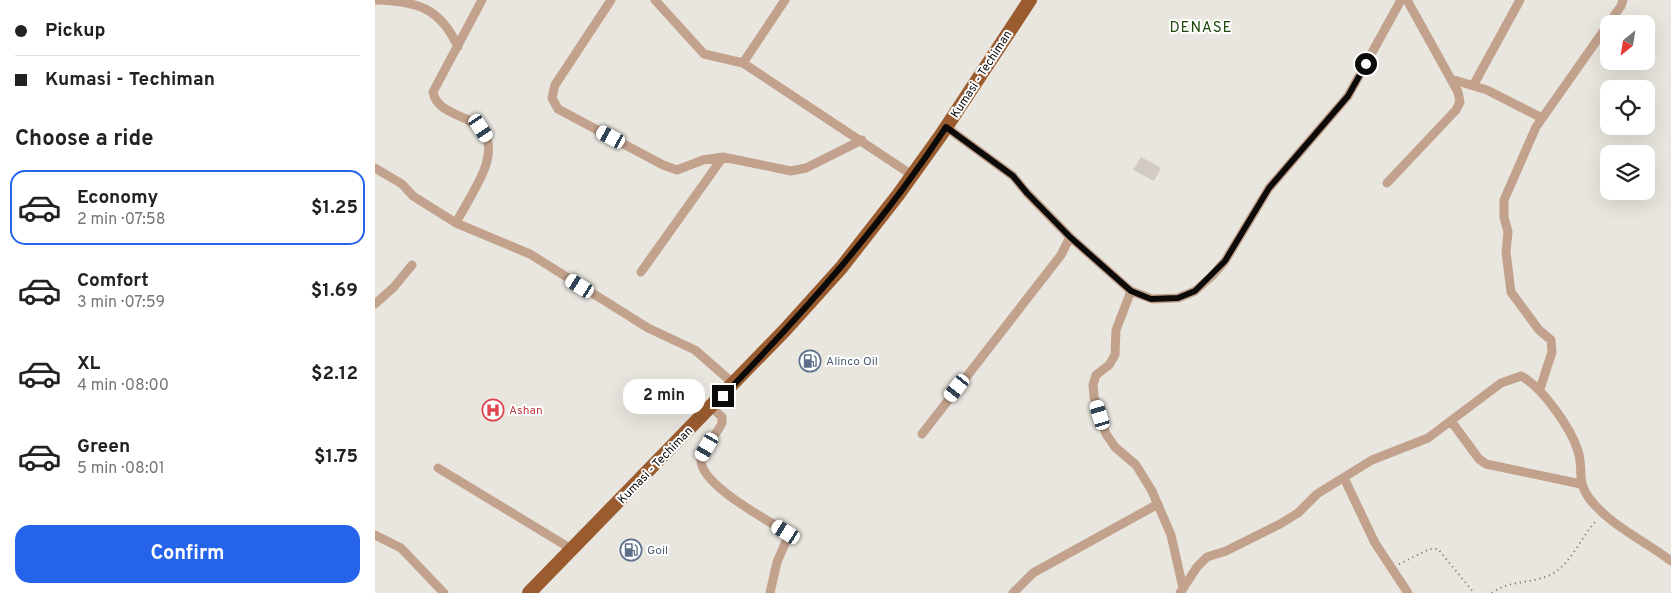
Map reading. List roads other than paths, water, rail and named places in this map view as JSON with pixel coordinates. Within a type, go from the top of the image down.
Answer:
[{"type":"highway","name":"Kumasi - Techiman","points":[[529,593],[711,407],[829,282],[912,175],[1030,0]]},
{"type":"street","points":[[375,0],[411,2],[432,13],[449,27],[458,47]]},
{"type":"street","points":[[456,223],[487,162],[488,139],[481,128],[435,101],[433,92],[483,0]]},
{"type":"street","points":[[611,0],[555,85],[552,98],[559,109],[663,165],[677,170],[703,160],[723,157],[791,171],[807,168],[862,140]]},
{"type":"street","points":[[655,0],[704,54],[743,63],[862,140],[912,175]]},
{"type":"street","points":[[743,63],[785,0]]},
{"type":"street","points":[[946,127],[1013,176],[1070,237],[1131,291],[1151,299],[1178,298],[1195,291],[1225,261],[1269,188],[1348,96],[1401,0]]},
{"type":"street","points":[[1387,184],[1457,110],[1460,102],[1458,92],[1407,0]]},
{"type":"street","points":[[1474,84],[1520,0]]},
{"type":"street","points":[[1540,389],[1552,352],[1551,340],[1539,330],[1511,292],[1506,252],[1508,232],[1504,217],[1504,200],[1526,146],[1542,118],[1621,6],[1623,0]]},
{"type":"street","points":[[1451,80],[1474,84],[1542,118]]},
{"type":"street","points":[[641,272],[723,157]]},
{"type":"street","points":[[375,168],[402,184],[413,196],[456,223],[530,254],[648,328],[695,350],[733,384]]},
{"type":"street","points":[[922,434],[1061,255],[1070,237]]},
{"type":"street","points":[[375,304],[394,287],[412,265]]},
{"type":"street","points":[[1131,291],[1116,330],[1115,355],[1109,365],[1096,375],[1093,385],[1094,397],[1106,434],[1115,447],[1136,465],[1158,504],[1171,535],[1181,590]]},
{"type":"street","points":[[1181,590],[1207,557],[1226,551],[1280,524],[1298,513],[1317,494],[1372,460],[1428,438],[1487,392],[1513,377],[1521,376],[1540,389],[1555,409],[1579,452],[1581,484],[1590,500],[1606,514],[1671,561]]},
{"type":"street","points":[[711,407],[722,417],[722,423],[701,458],[702,469],[715,486],[786,532],[788,537],[777,562],[770,593]]},
{"type":"street","points":[[1451,421],[1479,459],[1486,464],[1581,484]]},
{"type":"street","points":[[439,468],[573,550]]},
{"type":"street","points":[[1344,478],[1375,543],[1408,593]]},
{"type":"street","points":[[1013,593],[1033,573],[1158,504]]},
{"type":"street","points":[[375,535],[401,548],[444,593]]},
{"type":"place","name":"Alinco Oil","points":[[810,361]]},
{"type":"place","name":"Ashan","points":[[493,410]]},
{"type":"place","name":"Goil","points":[[631,550]]},
{"type":"district","name":"DENASE","points":[[1201,27]]}]
